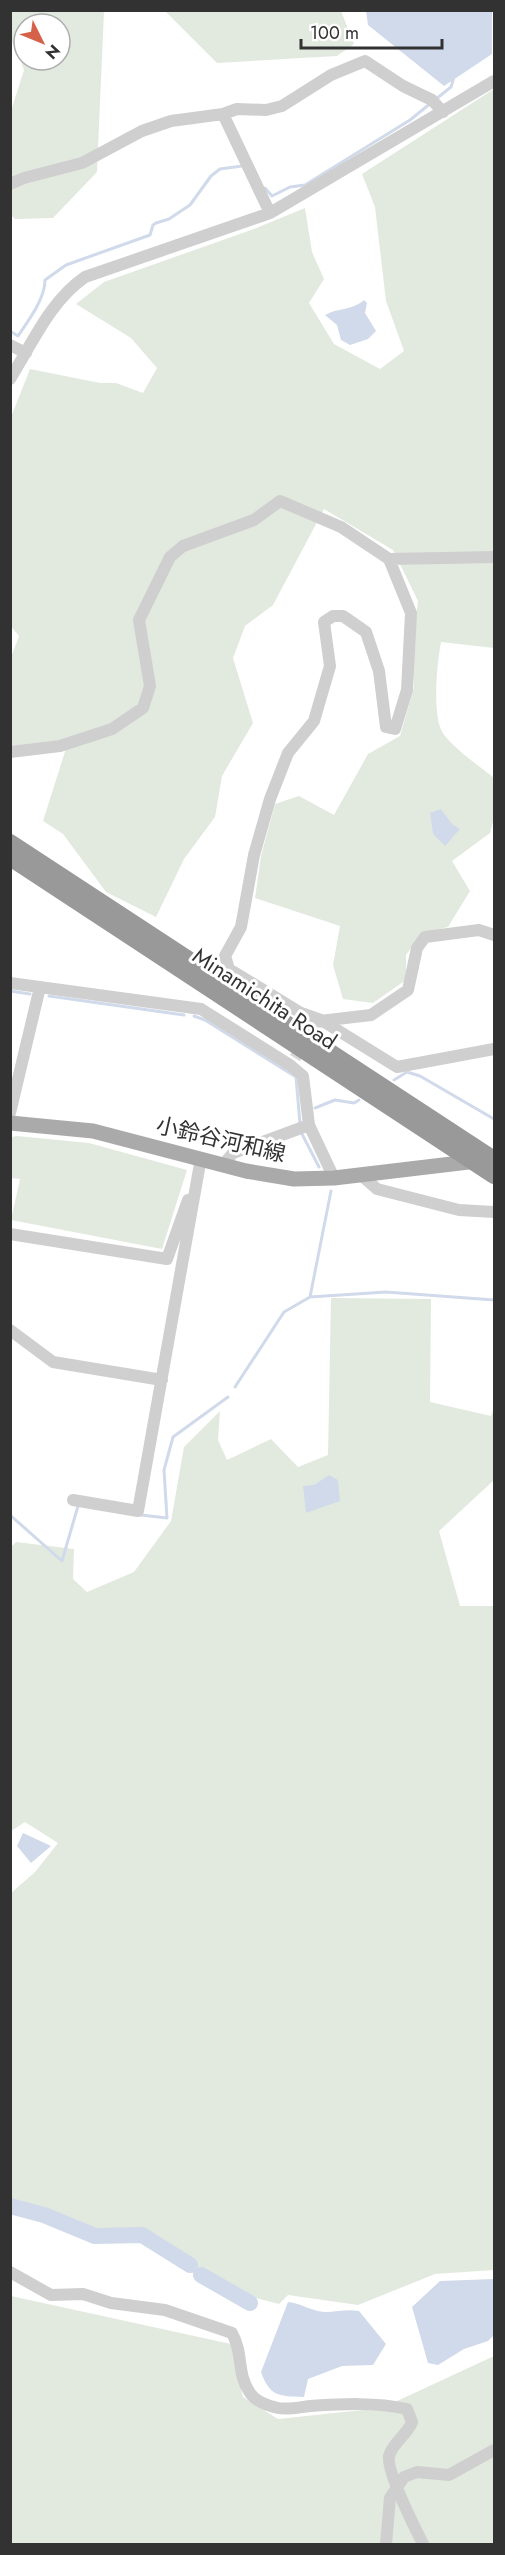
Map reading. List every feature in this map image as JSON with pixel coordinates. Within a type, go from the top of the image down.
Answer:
[{"type":"highway","name":"Minamichita Road","points":[[10,842],[479,1149],[493,1166]]},
{"type":"highway","name":"Minamichita Road","points":[[10,858],[458,1152],[493,1166]]},
{"type":"main road","name":"小鈴谷河和線","points":[[10,1123],[93,1131],[200,1163],[223,1164],[294,1179],[493,1166]]},
{"type":"street","points":[[10,184],[24,178],[82,163],[142,131],[171,121],[223,114],[237,109],[266,110],[282,106],[331,75],[365,61],[403,86],[432,100],[443,112]]},
{"type":"street","points":[[10,379],[56,305],[73,285],[85,277],[270,213],[495,81]]},
{"type":"street","points":[[223,114],[270,213]]},
{"type":"street","points":[[10,345],[26,353]]},
{"type":"street","points":[[10,752],[60,746],[112,729],[143,708],[150,686],[139,620],[170,557],[183,546],[254,520],[280,501],[341,527],[389,559],[411,613],[407,690],[395,729],[386,727],[379,671],[366,632],[343,616],[333,616],[324,622],[330,666],[314,721],[288,753],[270,799],[254,855],[242,927],[225,956],[229,969],[301,1013],[397,1066],[495,1049]]},
{"type":"street","points":[[389,559],[495,557]]},
{"type":"street","points":[[319,1023],[371,1016],[408,990],[417,948],[425,937],[479,930],[495,935]]},
{"type":"street","points":[[10,983],[201,1009],[293,1061],[303,1076],[309,1125],[334,1178]]},
{"type":"street","points":[[10,1113],[40,987]]},
{"type":"street","points":[[223,1164],[233,1153],[309,1125]]},
{"type":"street","points":[[10,1234],[167,1258],[200,1163]]},
{"type":"street","points":[[73,1500],[138,1511],[200,1163]]},
{"type":"street","points":[[361,1175],[377,1189],[459,1210],[495,1212]]},
{"type":"street","points":[[10,1330],[53,1362],[162,1380]]},
{"type":"street","points":[[10,2272],[51,2295],[83,2294],[111,2302],[165,2310],[232,2333],[240,2347],[240,2375],[252,2396],[263,2403],[281,2409],[363,2405],[407,2409],[412,2422],[408,2433],[394,2444],[388,2459],[403,2503],[423,2544]]},
{"type":"street","points":[[387,2544],[390,2498],[404,2477],[417,2472],[449,2475],[495,2450]]},
{"type":"street","points":[[387,2544],[393,2538],[398,2509],[403,2503]]},
{"type":"shaded area","points":[[10,11],[104,11],[97,172],[53,218],[15,219],[11,215],[11,111],[23,72],[72,72],[72,12],[12,12],[12,42]]},
{"type":"shaded area","points":[[165,11],[341,11],[354,44],[337,56],[217,63]]},
{"type":"shaded area","points":[[494,89],[494,648],[441,642],[436,696],[438,718],[443,733],[455,747],[494,778],[494,818],[490,833],[452,861],[470,891],[448,927],[422,933],[406,955],[406,980],[373,1003],[343,999],[333,965],[340,926],[255,898],[261,856],[275,804],[299,796],[334,815],[368,754],[400,736],[414,687],[414,638],[418,601],[393,550],[324,509],[273,605],[245,626],[233,658],[253,723],[222,776],[215,817],[184,859],[156,917],[106,892],[63,834],[43,821],[69,739],[11,746],[10,660],[19,636],[10,625],[11,417],[30,369],[100,383],[116,383],[143,393],[157,368],[131,338],[76,304],[104,282],[254,229],[305,208],[312,252],[324,279],[309,303],[334,344],[380,369],[404,351],[386,301],[375,207],[362,174]]},
{"type":"shaded area","points":[[11,1137],[89,1143],[187,1170],[162,1249],[11,1220],[20,1179],[11,1178]]},
{"type":"shaded area","points":[[331,1298],[431,1299],[430,1402],[491,1416],[494,1408],[494,1480],[439,1531],[460,1606],[494,1606],[494,2270],[435,2274],[358,2305],[288,2295],[279,2304],[206,2285],[144,2229],[96,2232],[47,2210],[11,2205],[11,1893],[35,1872],[58,1843],[25,1822],[11,1831],[11,1547],[16,1542],[74,1549],[73,1579],[87,1592],[134,1572],[171,1521],[184,1447],[220,1411],[218,1440],[227,1460],[271,1439],[298,1467],[328,1455]]},
{"type":"shaded area","points":[[11,2296],[231,2344],[243,2397],[278,2419],[382,2408],[494,2356],[494,2544],[11,2544]]},
{"type":"water","points":[[366,11],[492,11],[492,54],[444,86],[368,25]]},
{"type":"water","points":[[364,300],[367,303],[365,313],[376,331],[368,339],[350,345],[341,340],[337,325],[325,315],[355,306]]},
{"type":"water","points":[[441,809],[452,824],[460,829],[445,846],[433,834],[430,813]]},
{"type":"water","points":[[329,1475],[338,1480],[340,1501],[306,1513],[303,1486],[314,1485]]},
{"type":"water","points":[[23,1833],[51,1846],[31,1863],[17,1846]]},
{"type":"water","points":[[494,2279],[494,2335],[488,2341],[464,2349],[438,2365],[428,2363],[412,2307],[440,2281]]},
{"type":"water","points":[[288,2302],[320,2312],[359,2311],[386,2344],[373,2365],[342,2366],[308,2379],[304,2397],[276,2394],[268,2386],[261,2372]]},
{"type":"waterway","points":[[436,99],[451,87],[454,77]]},
{"type":"waterway","points":[[265,188],[272,196],[290,187],[305,185],[410,120],[431,103]]},
{"type":"waterway","points":[[10,331],[18,336],[39,302],[45,280],[66,265],[150,235],[153,225],[169,219],[190,205],[211,176],[220,169],[242,166]]},
{"type":"waterway","points":[[10,991],[30,994]]},
{"type":"waterway","points":[[49,996],[184,1015]]},
{"type":"waterway","points":[[194,1016],[205,1020],[296,1077],[300,1124]]},
{"type":"waterway","points":[[394,1080],[407,1072],[420,1076],[494,1119]]},
{"type":"waterway","points":[[315,1108],[335,1100],[354,1103],[359,1100]]},
{"type":"waterway","points":[[302,1134],[319,1167]]},
{"type":"waterway","points":[[331,1191],[310,1297],[386,1292],[494,1300]]},
{"type":"waterway","points":[[235,1387],[284,1312],[310,1297]]},
{"type":"waterway","points":[[141,1515],[167,1518],[164,1470],[173,1437],[228,1397]]},
{"type":"waterway","points":[[10,1515],[62,1561],[78,1506]]},
{"type":"waterway","points":[[10,2206],[44,2215],[95,2236],[142,2235],[190,2265]]},
{"type":"waterway","points":[[201,2275],[250,2303]]},
{"type":"tunnel","points":[[295,1058],[317,1025]]}]
